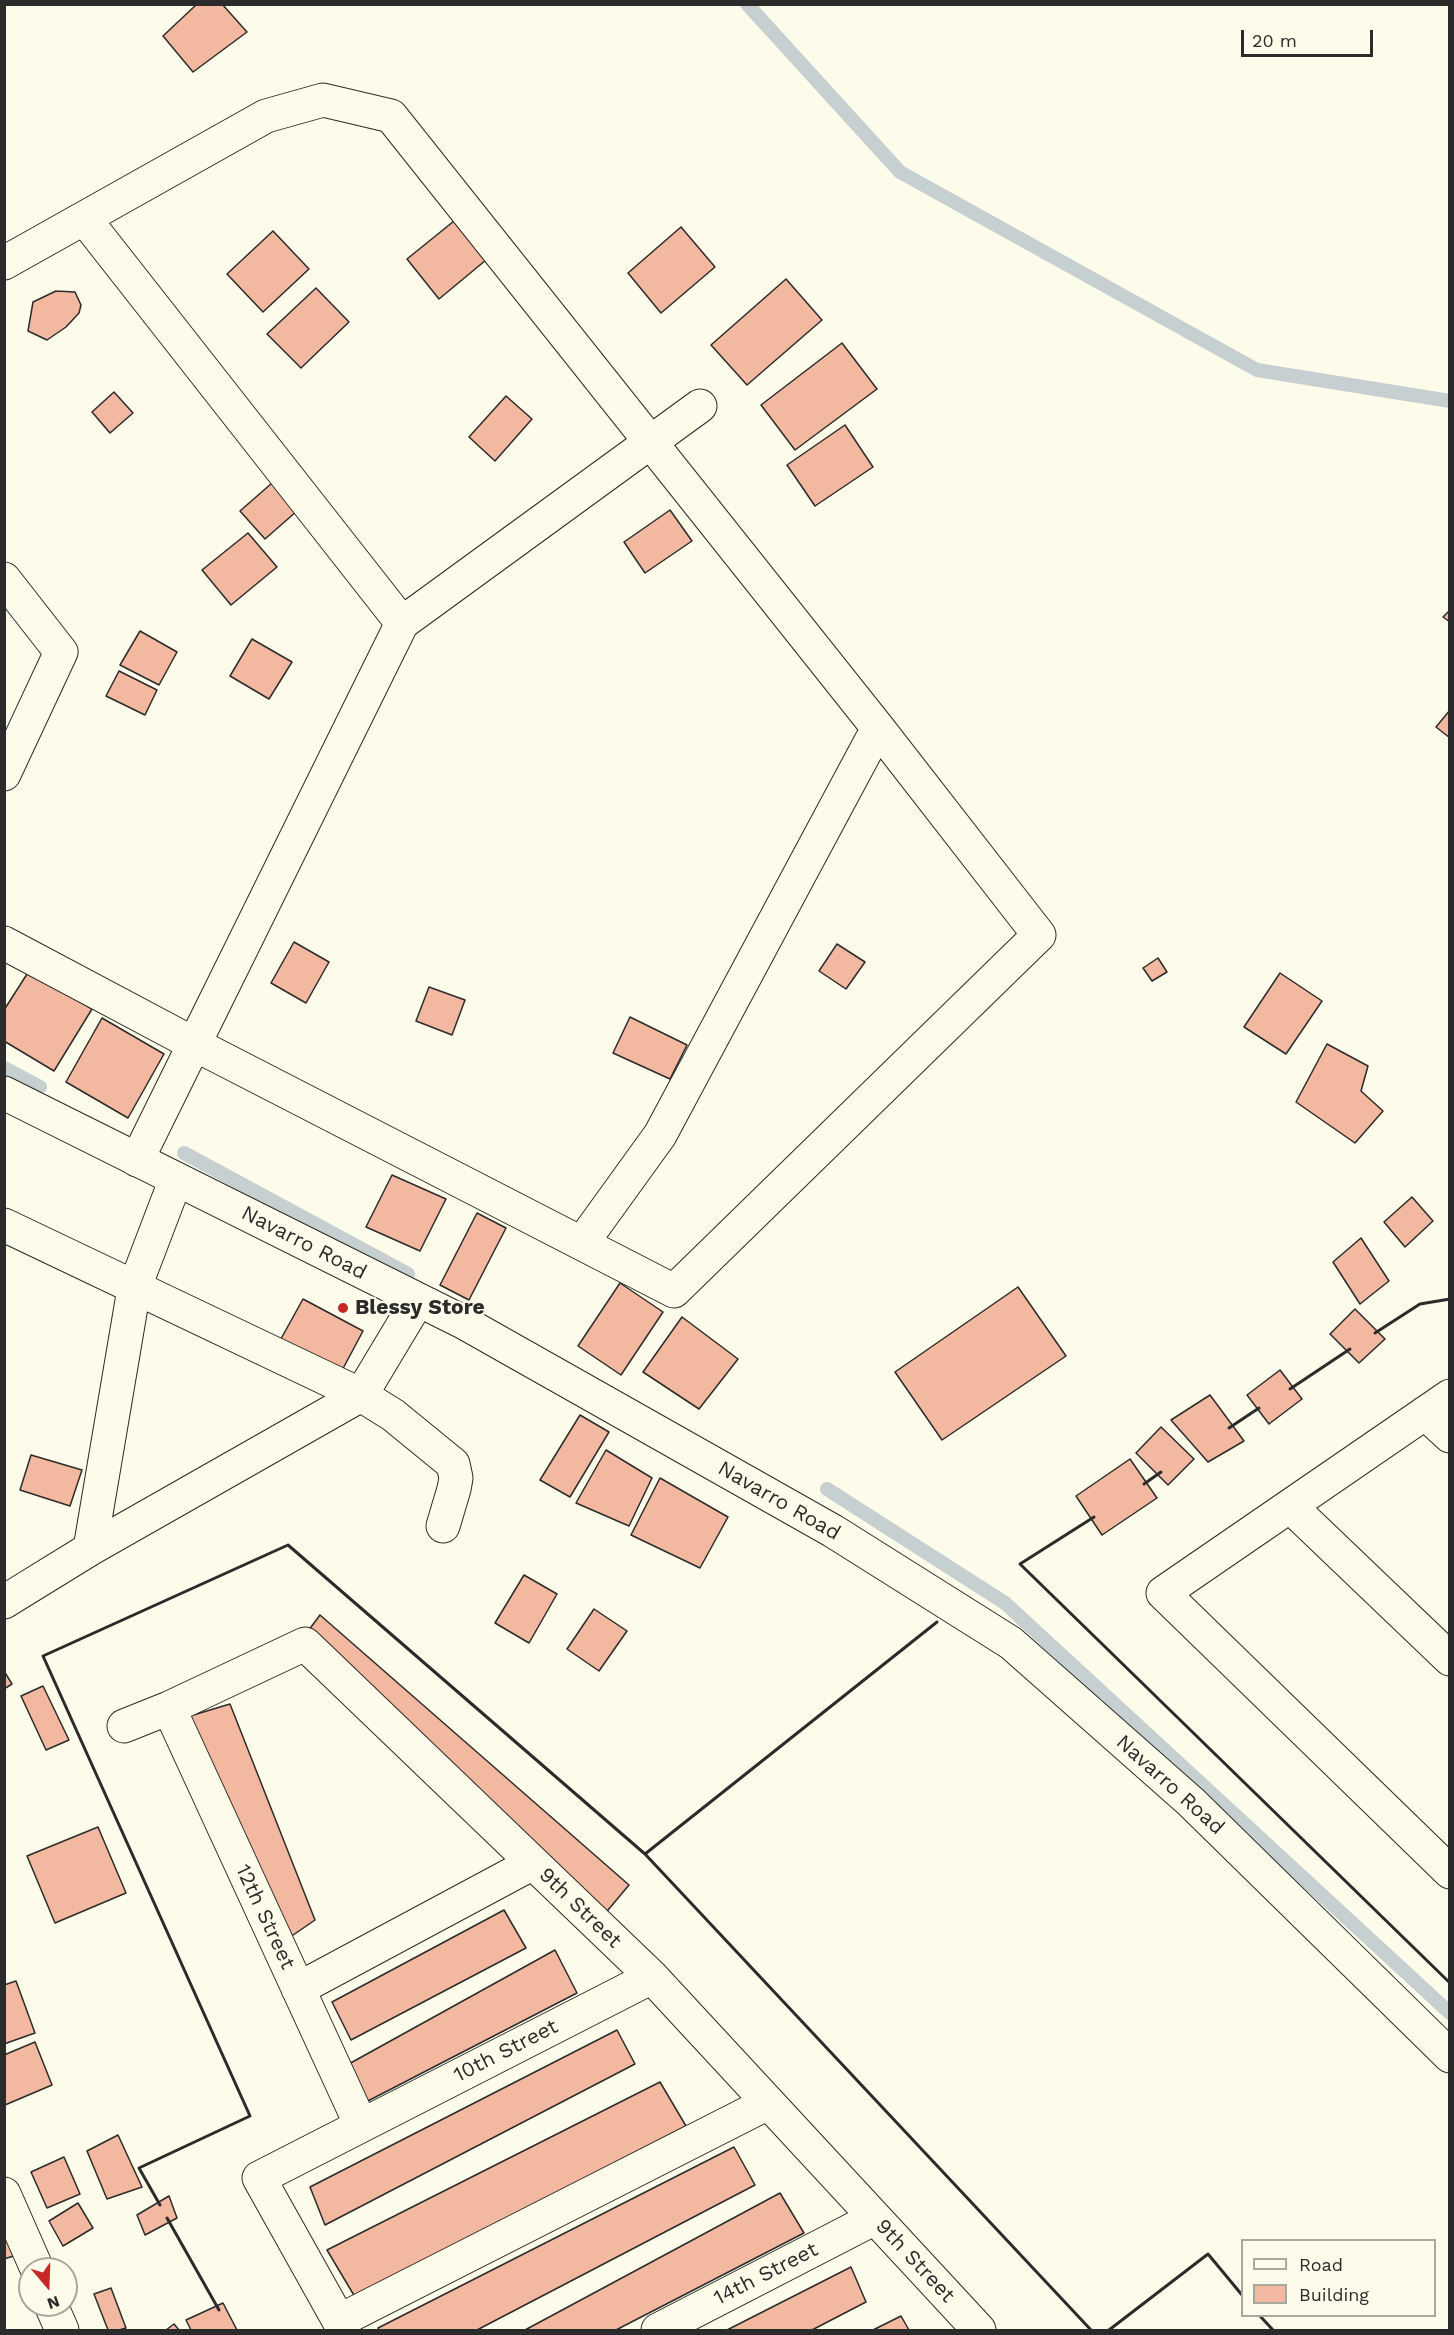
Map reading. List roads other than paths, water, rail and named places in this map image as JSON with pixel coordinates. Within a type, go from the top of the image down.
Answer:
[{"type":"street","points":[[4,263],[266,116],[323,100],[391,116],[878,728],[1039,935],[674,1291],[194,1044],[4,943]]},
{"type":"street","points":[[84,218],[402,623]]},
{"type":"street","points":[[137,1160],[402,623],[700,406]]},
{"type":"street","points":[[4,579],[61,652],[4,774]]},
{"type":"street","points":[[582,1243],[660,1135],[878,728]]},
{"type":"street","name":"Navarro Road","points":[[4,1094],[463,1322],[832,1531],[1011,1643],[1191,1802],[1449,2056]]},
{"type":"street","points":[[90,1550],[134,1289],[176,1179]]},
{"type":"street","points":[[4,1225],[360,1395],[393,1415],[453,1464],[456,1478],[443,1526]]},
{"type":"street","points":[[4,1602],[360,1395],[418,1300]]},
{"type":"street","points":[[1449,1436],[1437,1404],[1163,1593],[1449,1872]]},
{"type":"street","points":[[1290,1506],[1449,1659]]},
{"type":"street","name":"9th Street","points":[[124,1726],[169,1708],[305,1644],[652,1977],[979,2331]]},
{"type":"street","name":"12th Street","points":[[169,1708],[361,2125]]},
{"type":"street","points":[[298,1989],[533,1863]]},
{"type":"street","name":"10th Street","points":[[342,2326],[259,2178],[652,1977]]},
{"type":"street","points":[[342,2326],[768,2103]]},
{"type":"street","points":[[4,2194],[32,2257]]},
{"type":"street","name":"14th Street","points":[[658,2331],[875,2218]]},
{"type":"street","points":[[56,2317],[62,2331]]},
{"type":"waterway","points":[[747,4],[900,172],[1257,370],[1450,401]]},
{"type":"waterway","points":[[4,1068],[40,1087]]},
{"type":"waterway","points":[[184,1153],[408,1274]]},
{"type":"waterway","points":[[827,1489],[1005,1603],[1450,2013]]},
{"type":"place","name":"Blessy Store","points":[[343,1308]]}]
